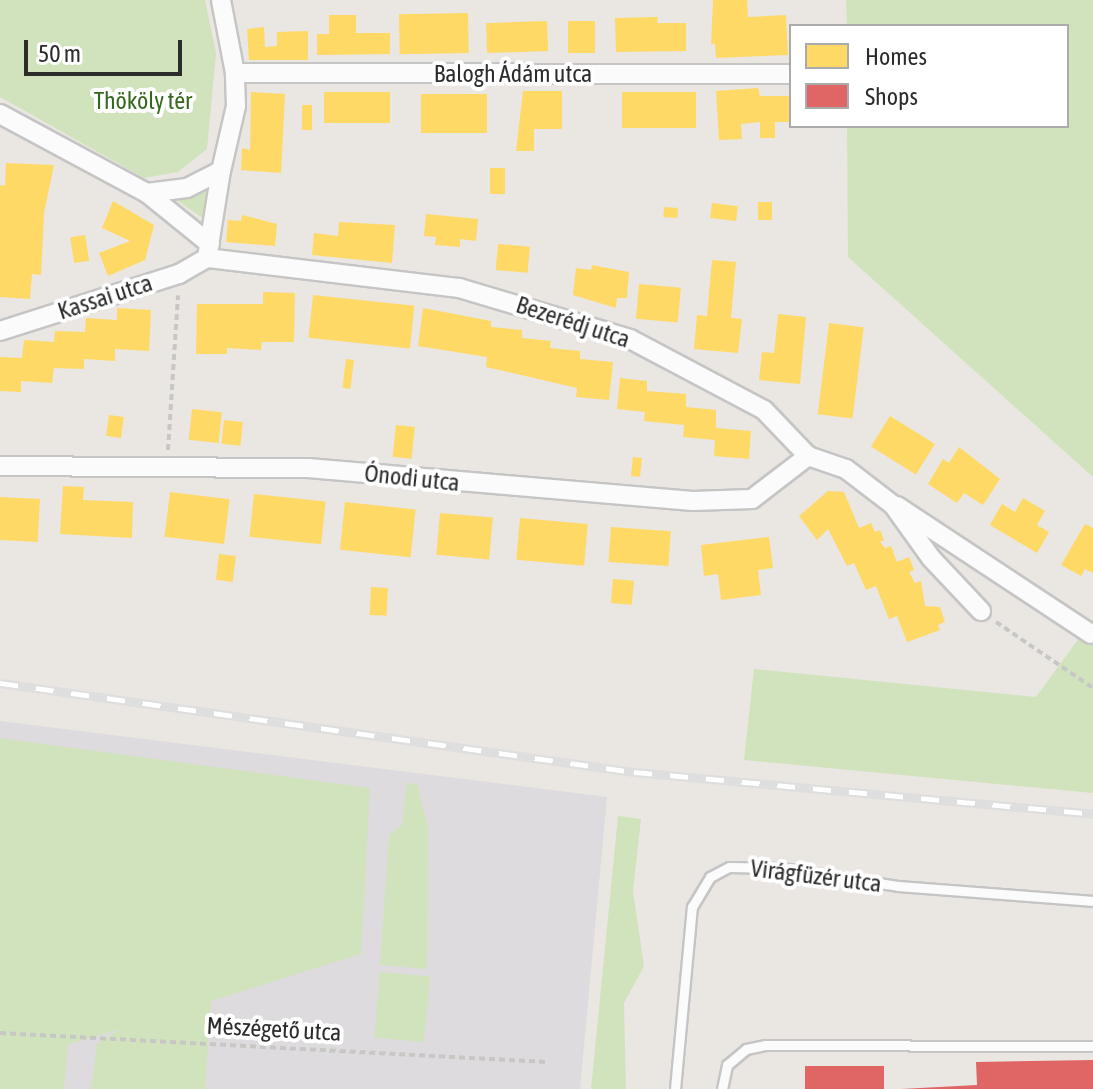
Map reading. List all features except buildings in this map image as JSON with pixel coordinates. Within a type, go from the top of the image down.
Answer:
[{"type":"street","points":[[209,251],[221,171],[236,106],[235,73],[221,0]]},
{"type":"street","name":"Balogh Ádám utca","points":[[235,73],[789,74]]},
{"type":"street","points":[[0,114],[147,193],[209,251]]},
{"type":"street","points":[[147,193],[187,188],[221,171]]},
{"type":"street","name":"Kassai utca","points":[[0,331],[179,274],[209,251]]},
{"type":"street","name":"Bezerédj utca","points":[[209,251],[356,272],[526,305],[630,339],[709,377],[764,410],[808,456],[846,469],[893,505],[1091,634]]},
{"type":"street","name":"Ónodi utca","points":[[0,466],[167,464],[308,468],[693,501],[752,499],[808,456]]},
{"type":"street","name":"Bezerédj utca","points":[[893,505],[931,558],[981,611]]},
{"type":"lane","name":"Virágfüzér utca","points":[[675,1089],[692,907],[710,877],[729,867],[782,868],[898,886],[1093,901]]},
{"type":"lane","points":[[722,1089],[727,1065],[746,1049],[765,1045],[1093,1046]]},
{"type":"path","points":[[167,464],[179,274]]},
{"type":"path","points":[[981,611],[1093,688]]},
{"type":"path","name":"Mészégető utca","points":[[0,1033],[547,1062]]},
{"type":"shaded area","points":[[0,721],[607,797],[580,1089],[0,1089]]},
{"type":"green space","name":"Thököly tér","points":[[0,0],[205,0],[216,53],[207,149],[178,172],[144,178],[0,97]]},
{"type":"green space","points":[[846,0],[1093,0],[1093,477],[848,257],[847,128],[1069,128],[1069,24],[847,24]]},
{"type":"green space","points":[[212,188],[204,219],[177,200]]},
{"type":"green space","points":[[1093,619],[1093,793],[744,760],[754,669],[1036,697]]},
{"type":"green space","points":[[0,738],[370,788],[361,954],[211,1001],[205,1089],[91,1089],[97,1044],[120,1029],[68,1045],[64,1089],[0,1089]]},
{"type":"green space","points":[[407,783],[417,784],[428,828],[427,969],[380,965],[389,835],[402,825]]},
{"type":"green space","points":[[618,816],[641,819],[633,891],[644,966],[624,1003],[626,1089],[591,1089]]},
{"type":"green space","points":[[380,972],[430,976],[424,1042],[374,1038]]},
{"type":"railway","points":[[0,683],[634,772],[1093,814]]}]
